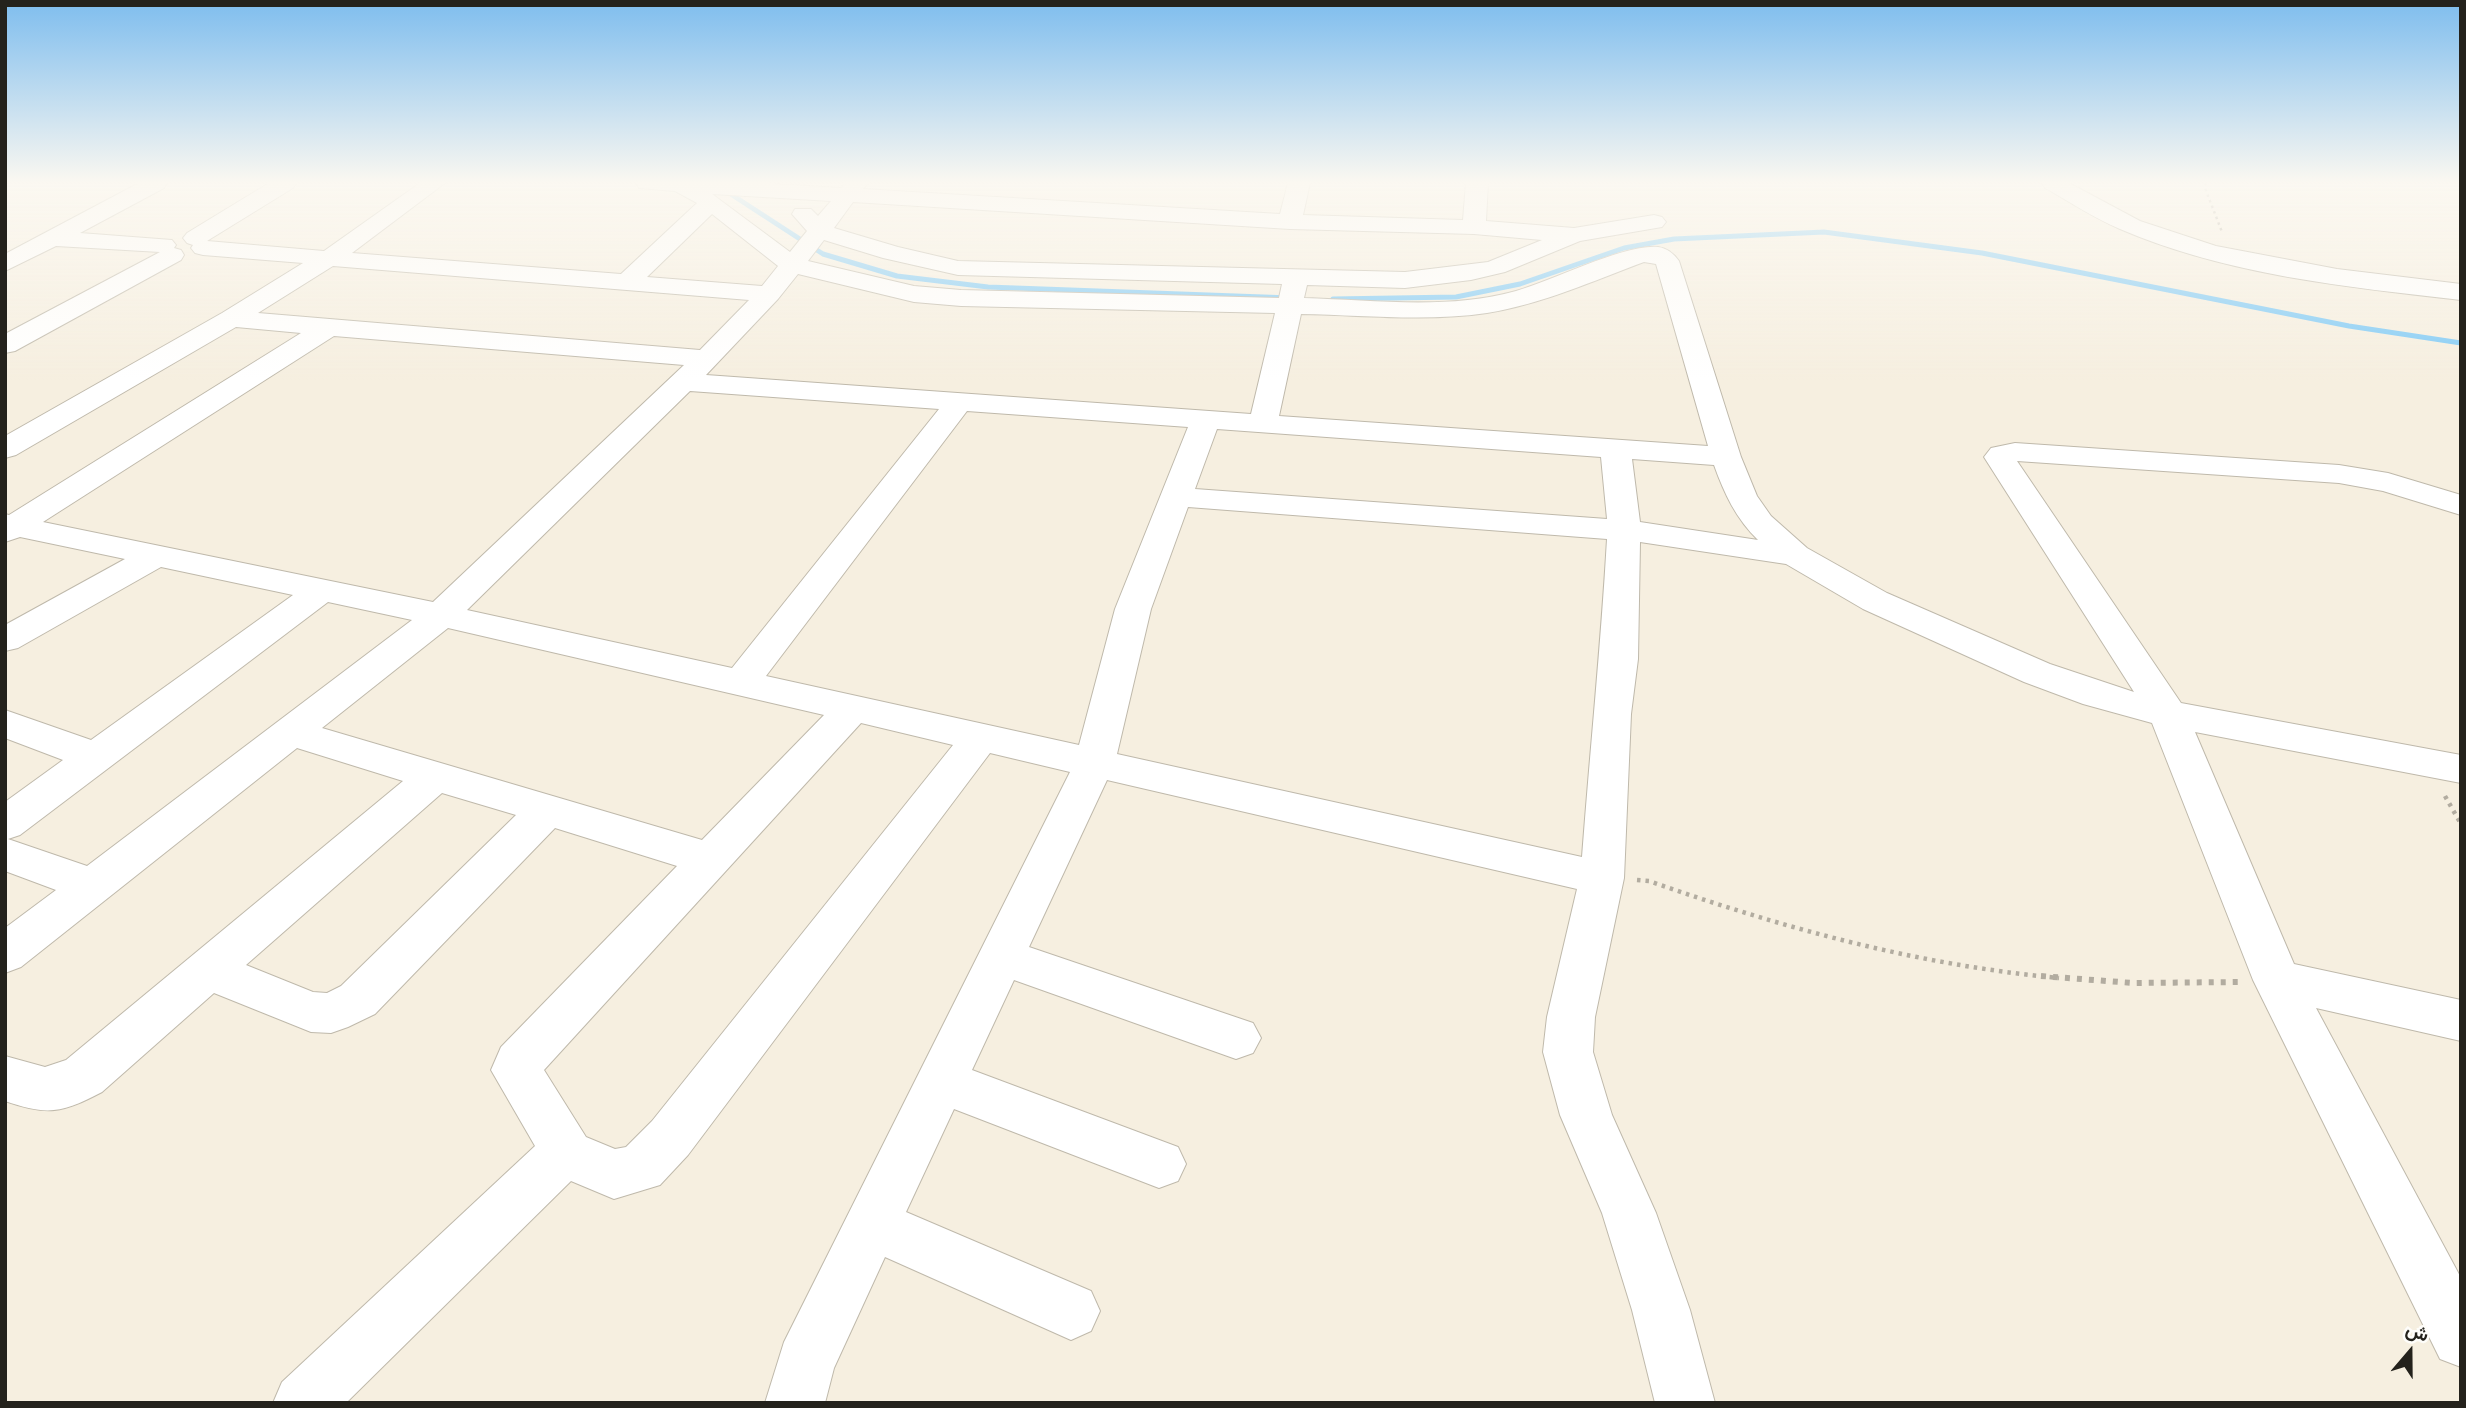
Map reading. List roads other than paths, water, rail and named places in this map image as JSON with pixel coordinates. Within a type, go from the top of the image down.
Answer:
[{"type":"street","points":[[5,264],[36,249]]},
{"type":"street","points":[[153,249],[168,250]]},
{"type":"street","points":[[5,345],[174,249]]},
{"type":"street","points":[[248,249],[329,258],[769,294]]},
{"type":"street","points":[[5,449],[231,319],[342,249]]},
{"type":"street","points":[[627,282],[658,249]]},
{"type":"street","points":[[5,954],[441,615],[695,371],[769,294],[806,249]]},
{"type":"street","points":[[811,249],[915,294],[961,298],[1293,293],[1444,277],[1496,267],[1541,249]]},
{"type":"street","points":[[825,249],[903,256],[958,268],[1293,293],[1432,309],[1486,305],[1521,298],[1641,255],[1658,254],[1667,261],[1726,457],[1741,496],[1759,523],[1795,555],[1875,601],[2026,668],[2096,695],[2168,714],[2461,769]]},
{"type":"street","points":[[2202,249],[2325,275],[2461,292]]},
{"type":"street","points":[[1263,424],[1293,293]]},
{"type":"street","points":[[231,319],[329,327],[960,401],[1726,457]]},
{"type":"street","points":[[9,527],[329,327]]},
{"type":"street","points":[[742,681],[960,401]]},
{"type":"street","points":[[795,1403],[805,1363],[1094,764],[1133,609],[1206,420]]},
{"type":"street","points":[[1616,449],[1624,530],[1619,659],[1612,714],[1602,878],[1571,1017],[1568,1052],[1586,1115],[1629,1213],[1657,1298],[1685,1403]]},
{"type":"street","points":[[2461,505],[2388,482],[2339,474],[2015,452],[2002,454],[2000,461],[2168,714],[2277,980],[2461,1338]]},
{"type":"street","points":[[1176,497],[1624,530],[1795,555]]},
{"type":"street","points":[[9,527],[158,555],[742,681],[852,709],[1602,878]]},
{"type":"street","points":[[5,639],[158,555]]},
{"type":"street","points":[[5,824],[322,590]]},
{"type":"street","points":[[564,1153],[563,1144],[516,1070],[519,1062],[852,709]]},
{"type":"street","points":[[5,723],[94,757]]},
{"type":"street","points":[[291,732],[709,859]]},
{"type":"street","points":[[564,1153],[614,1174],[641,1168],[670,1138],[980,738]]},
{"type":"street","points":[[5,1078],[34,1090],[60,1089],[84,1076],[435,776]]},
{"type":"street","points":[[208,970],[312,1012],[331,1013],[358,1000],[547,810]]},
{"type":"street","points":[[5,854],[95,886]]},
{"type":"street","points":[[1001,956],[1236,1038]]},
{"type":"street","points":[[2277,980],[2461,1021]]},
{"type":"street","points":[[941,1082],[1159,1164]]},
{"type":"street","points":[[303,1403],[564,1153]]},
{"type":"street","points":[[873,1224],[1071,1311]]},
{"type":"waterway","points":[[815,249],[823,254],[897,276],[988,287],[1291,298]]},
{"type":"waterway","points":[[1333,299],[1456,297],[1520,284],[1622,249]]},
{"type":"waterway","points":[[1950,249],[2349,326],[2461,343]]}]
